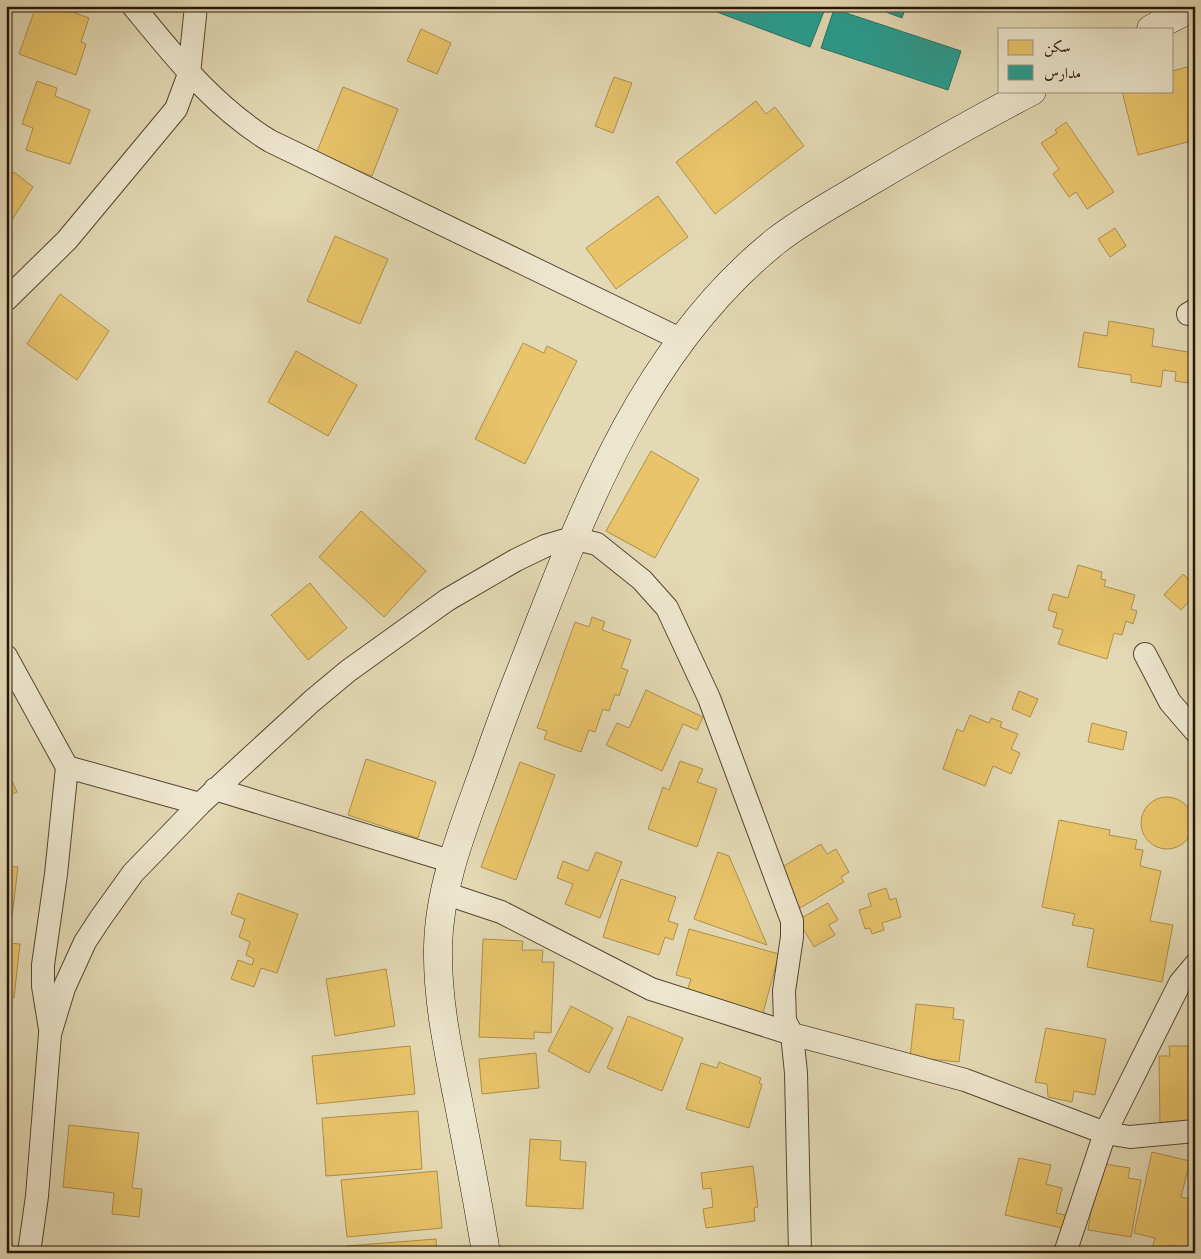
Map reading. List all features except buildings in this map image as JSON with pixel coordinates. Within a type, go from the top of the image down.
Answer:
[{"type":"main road","points":[[1153,28],[1195,6]]},
{"type":"main road","points":[[486,1253],[442,1011],[438,943],[444,894],[460,837],[509,701],[572,538],[623,431],[680,339],[753,261],[800,223],[960,129],[1030,92]]},
{"type":"street","points":[[133,6],[189,74],[232,116],[270,141],[680,339]]},
{"type":"street","points":[[6,300],[67,240],[176,109],[189,74],[196,6]]},
{"type":"street","points":[[29,1253],[37,1196],[50,1034],[64,988],[85,942],[133,873],[208,796],[348,671],[447,600],[516,560],[545,546],[572,538],[597,544],[642,580],[667,608],[709,698],[792,921],[792,937],[784,991],[785,1021],[792,1034],[796,1073],[800,1253]]},
{"type":"street","points":[[1145,654],[1170,702],[1195,731]]},
{"type":"street","points":[[6,656],[67,767],[43,965],[43,992],[50,1034]]},
{"type":"street","points":[[67,767],[208,796],[453,862]]},
{"type":"street","points":[[444,894],[501,912],[652,989],[792,1034],[965,1080],[1105,1133],[1130,1137],[1195,1131]]},
{"type":"street","points":[[1065,1253],[1105,1133],[1180,983],[1195,965]]}]
